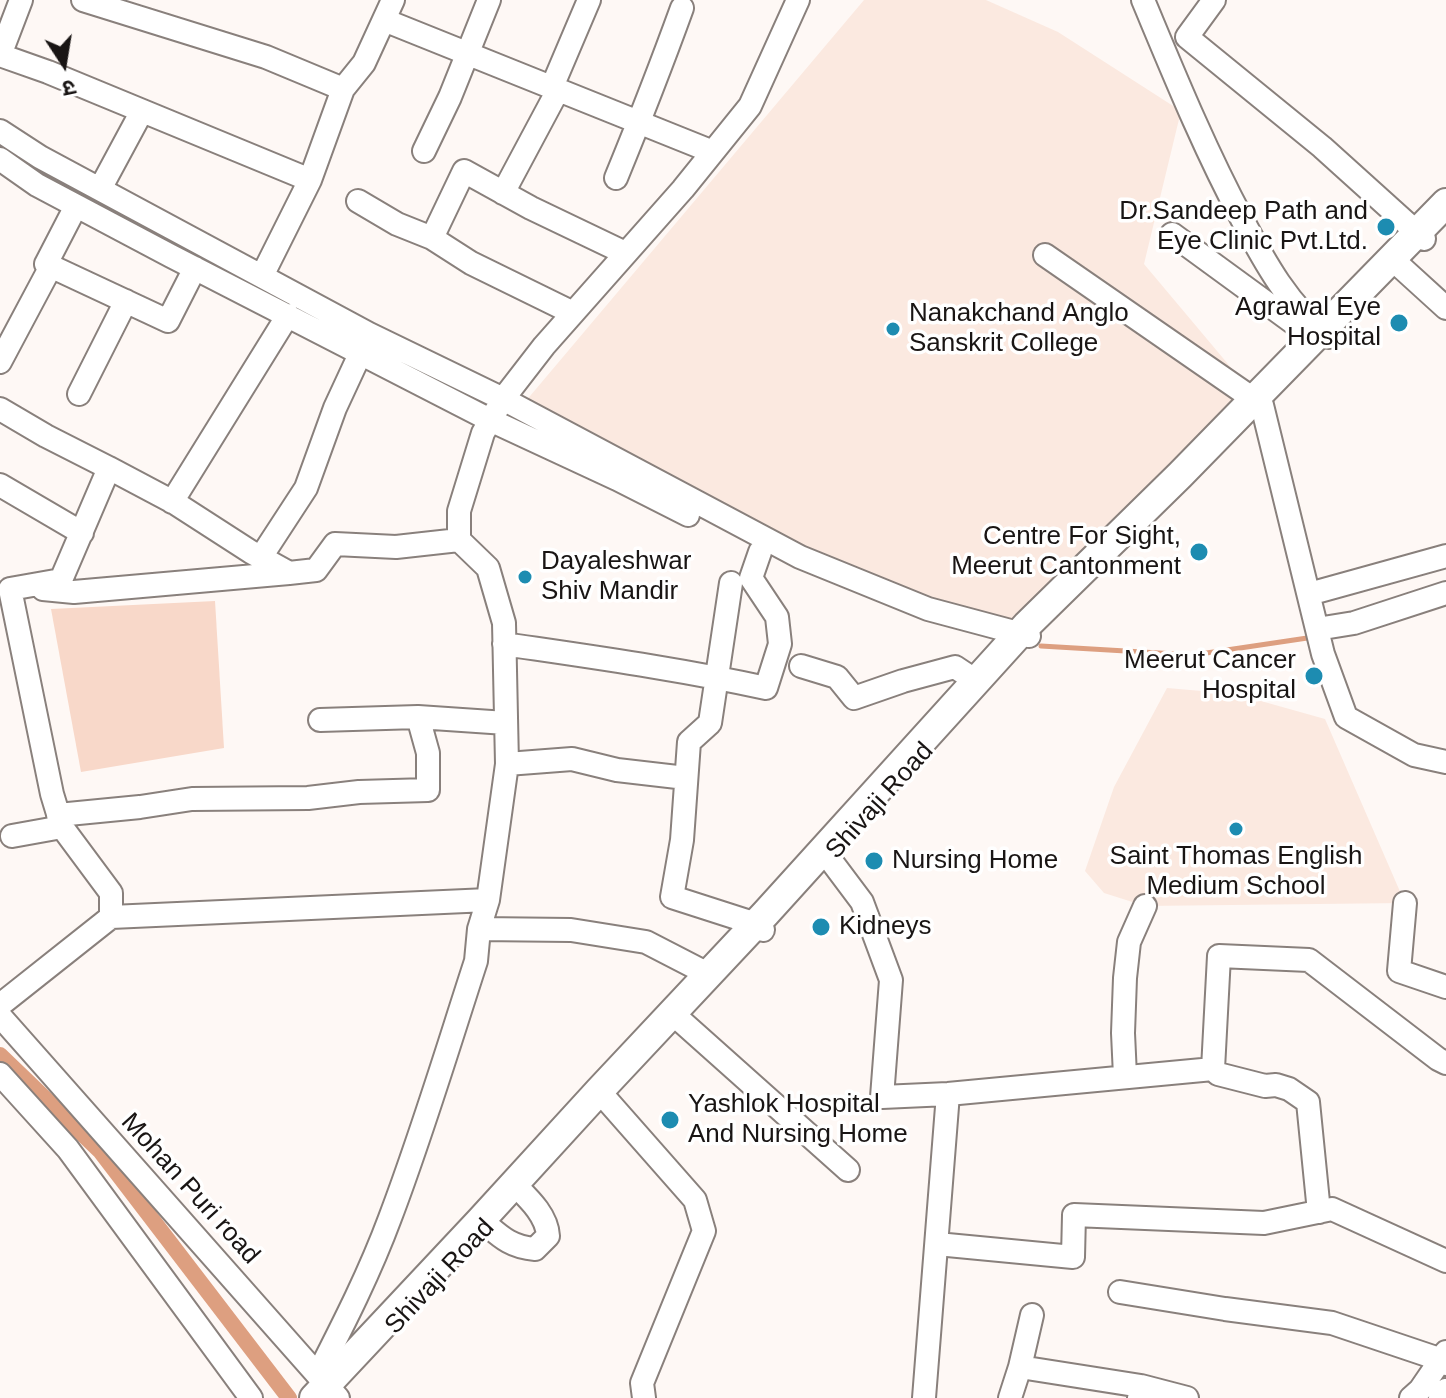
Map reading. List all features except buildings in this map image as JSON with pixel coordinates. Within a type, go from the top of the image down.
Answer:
[{"type":"main road","points":[[1420,236],[1446,203]]},
{"type":"main road","name":"Shivaji Road","points":[[326,1390],[759,927],[1018,641],[1420,236],[1446,217]]},
{"type":"main road","points":[[826,854],[976,681],[1018,641]]},
{"type":"main road","points":[[676,1016],[708,974],[759,927]]},
{"type":"street","points":[[21,0],[0,55],[61,77],[310,180]]},
{"type":"street","points":[[83,0],[266,57],[343,89]]},
{"type":"street","points":[[424,151],[468,55],[489,0]]},
{"type":"street","points":[[503,193],[555,88],[589,0]]},
{"type":"street","points":[[326,1390],[351,1309],[406,1176],[476,961],[479,929],[488,900],[507,764],[504,623],[488,568],[459,540],[459,511],[483,433],[544,346],[683,189],[750,106],[798,0]]},
{"type":"street","points":[[1143,0],[1222,181],[1265,263],[1321,335]]},
{"type":"street","points":[[1214,0],[1187,37],[1322,147],[1420,236]]},
{"type":"street","points":[[616,178],[682,8]]},
{"type":"street","points":[[262,276],[310,180],[343,89],[364,63],[388,10],[468,55],[713,152]]},
{"type":"street","points":[[100,189],[142,111]]},
{"type":"street","points":[[0,131],[40,157],[369,334],[617,479],[760,552],[814,578],[930,624],[1018,641]]},
{"type":"street","points":[[0,159],[37,185],[76,206],[361,352],[496,411],[800,557],[928,609],[1018,641]]},
{"type":"street","points":[[432,238],[464,171],[531,208],[625,253]]},
{"type":"street","points":[[358,201],[397,224],[432,238],[471,263],[573,313]]},
{"type":"street","points":[[46,264],[76,206]]},
{"type":"street","points":[[1172,234],[1321,335]]},
{"type":"street","points":[[1045,255],[1258,401],[1319,639],[1346,717],[1414,755],[1446,762]]},
{"type":"street","points":[[1395,262],[1446,308]]},
{"type":"street","points":[[46,264],[168,321],[195,268]]},
{"type":"street","points":[[0,362],[50,268],[46,264]]},
{"type":"street","points":[[79,394],[126,301]]},
{"type":"street","points":[[172,502],[288,315]]},
{"type":"street","points":[[261,557],[306,488],[335,408],[361,352]]},
{"type":"street","points":[[0,409],[172,502],[289,573]]},
{"type":"street","points":[[5,592],[61,580],[109,468]]},
{"type":"street","points":[[0,485],[82,533]]},
{"type":"street","points":[[5,592],[48,589],[74,592],[316,570],[335,544],[396,547],[459,540]]},
{"type":"street","points":[[504,644],[597,657],[766,688],[780,644],[777,617],[751,578],[760,552]]},
{"type":"street","points":[[1309,594],[1446,556]]},
{"type":"street","points":[[731,583],[710,723],[689,742],[682,840],[672,897],[759,927]]},
{"type":"street","points":[[5,592],[60,821],[111,893],[111,917]]},
{"type":"street","points":[[1319,639],[1354,623],[1446,593]]},
{"type":"street","points":[[801,666],[837,677],[854,698],[955,667],[976,681]]},
{"type":"street","points":[[320,720],[418,717],[506,723]]},
{"type":"street","points":[[12,836],[60,821],[192,799],[308,798],[359,792],[428,790],[428,753],[418,717]]},
{"type":"street","points":[[507,764],[572,759],[617,770],[686,778]]},
{"type":"street","points":[[826,854],[862,902],[891,980],[882,1097],[948,1094],[1213,1069]]},
{"type":"street","points":[[0,1005],[111,917],[488,900]]},
{"type":"street","points":[[1405,903],[1399,971],[1446,987]]},
{"type":"street","points":[[1125,1076],[1123,1033],[1129,942],[1145,906]]},
{"type":"street","points":[[479,929],[571,930],[646,942],[708,974]]},
{"type":"street","points":[[1319,1212],[1308,1102],[1289,1089],[1218,1074],[1213,1069],[1219,956],[1309,960],[1446,1063]]},
{"type":"street","name":"Mohan Puri road","points":[[0,1016],[326,1390]]},
{"type":"street","points":[[676,1016],[848,1170]]},
{"type":"street","points":[[0,1074],[68,1149],[251,1398]]},
{"type":"street","points":[[924,1398],[948,1094]]},
{"type":"street","points":[[602,1095],[695,1200],[704,1231],[642,1383],[644,1398]]},
{"type":"street","points":[[485,1223],[521,1248],[535,1249],[548,1236],[548,1225],[517,1187]]},
{"type":"street","points":[[937,1244],[1073,1257],[1074,1215],[1264,1223],[1332,1209],[1446,1261]]},
{"type":"street","points":[[1120,1292],[1332,1323],[1445,1359],[1411,1398]]},
{"type":"street","points":[[1010,1398],[1032,1315]]},
{"type":"street","points":[[1020,1367],[1140,1392],[1187,1398]]},
{"type":"street","points":[[1440,1398],[1446,1390]]},
{"type":"shaded area","name":"Nanakchand Anglo Sanskrit College","points":[[864,0],[986,0],[1058,32],[1181,111],[1144,264],[1254,395],[1022,622],[929,601],[792,547],[525,402]]},
{"type":"shaded area","points":[[215,601],[224,748],[81,772],[51,609]]},
{"type":"shaded area","name":"Saint Thomas English Medium School","points":[[1167,688],[1236,694],[1325,719],[1405,903],[1145,906],[1104,893],[1085,871],[1114,787]]},
{"type":"waterway","points":[[16,157],[104,208]]},
{"type":"waterway","points":[[440,381],[492,408]]},
{"type":"waterway","points":[[501,412],[531,427]]},
{"type":"waterway","points":[[1041,646],[1193,655],[1314,637]]},
{"type":"waterway","points":[[0,1055],[100,1151],[289,1398]]},
{"type":"place","name":"Dr.Sandeep Path and Eye Clinic Pvt.Ltd.","points":[[1386,227]]},
{"type":"place","name":"Agrawal Eye Hospital","points":[[1399,323]]},
{"type":"place","name":"Nanakchand Anglo Sanskrit College","points":[[893,329]]},
{"type":"place","name":"Centre For Sight, Meerut Cantonment","points":[[1199,552]]},
{"type":"place","name":"Dayaleshwar Shiv Mandir","points":[[525,577]]},
{"type":"place","name":"Meerut Cancer Hospital","points":[[1314,676]]},
{"type":"place","name":"Saint Thomas English Medium School","points":[[1236,829]]},
{"type":"place","name":"Nursing Home","points":[[874,861]]},
{"type":"place","name":"Kidneys","points":[[821,927]]},
{"type":"place","name":"Yashlok Hospital And Nursing Home","points":[[670,1120]]}]
